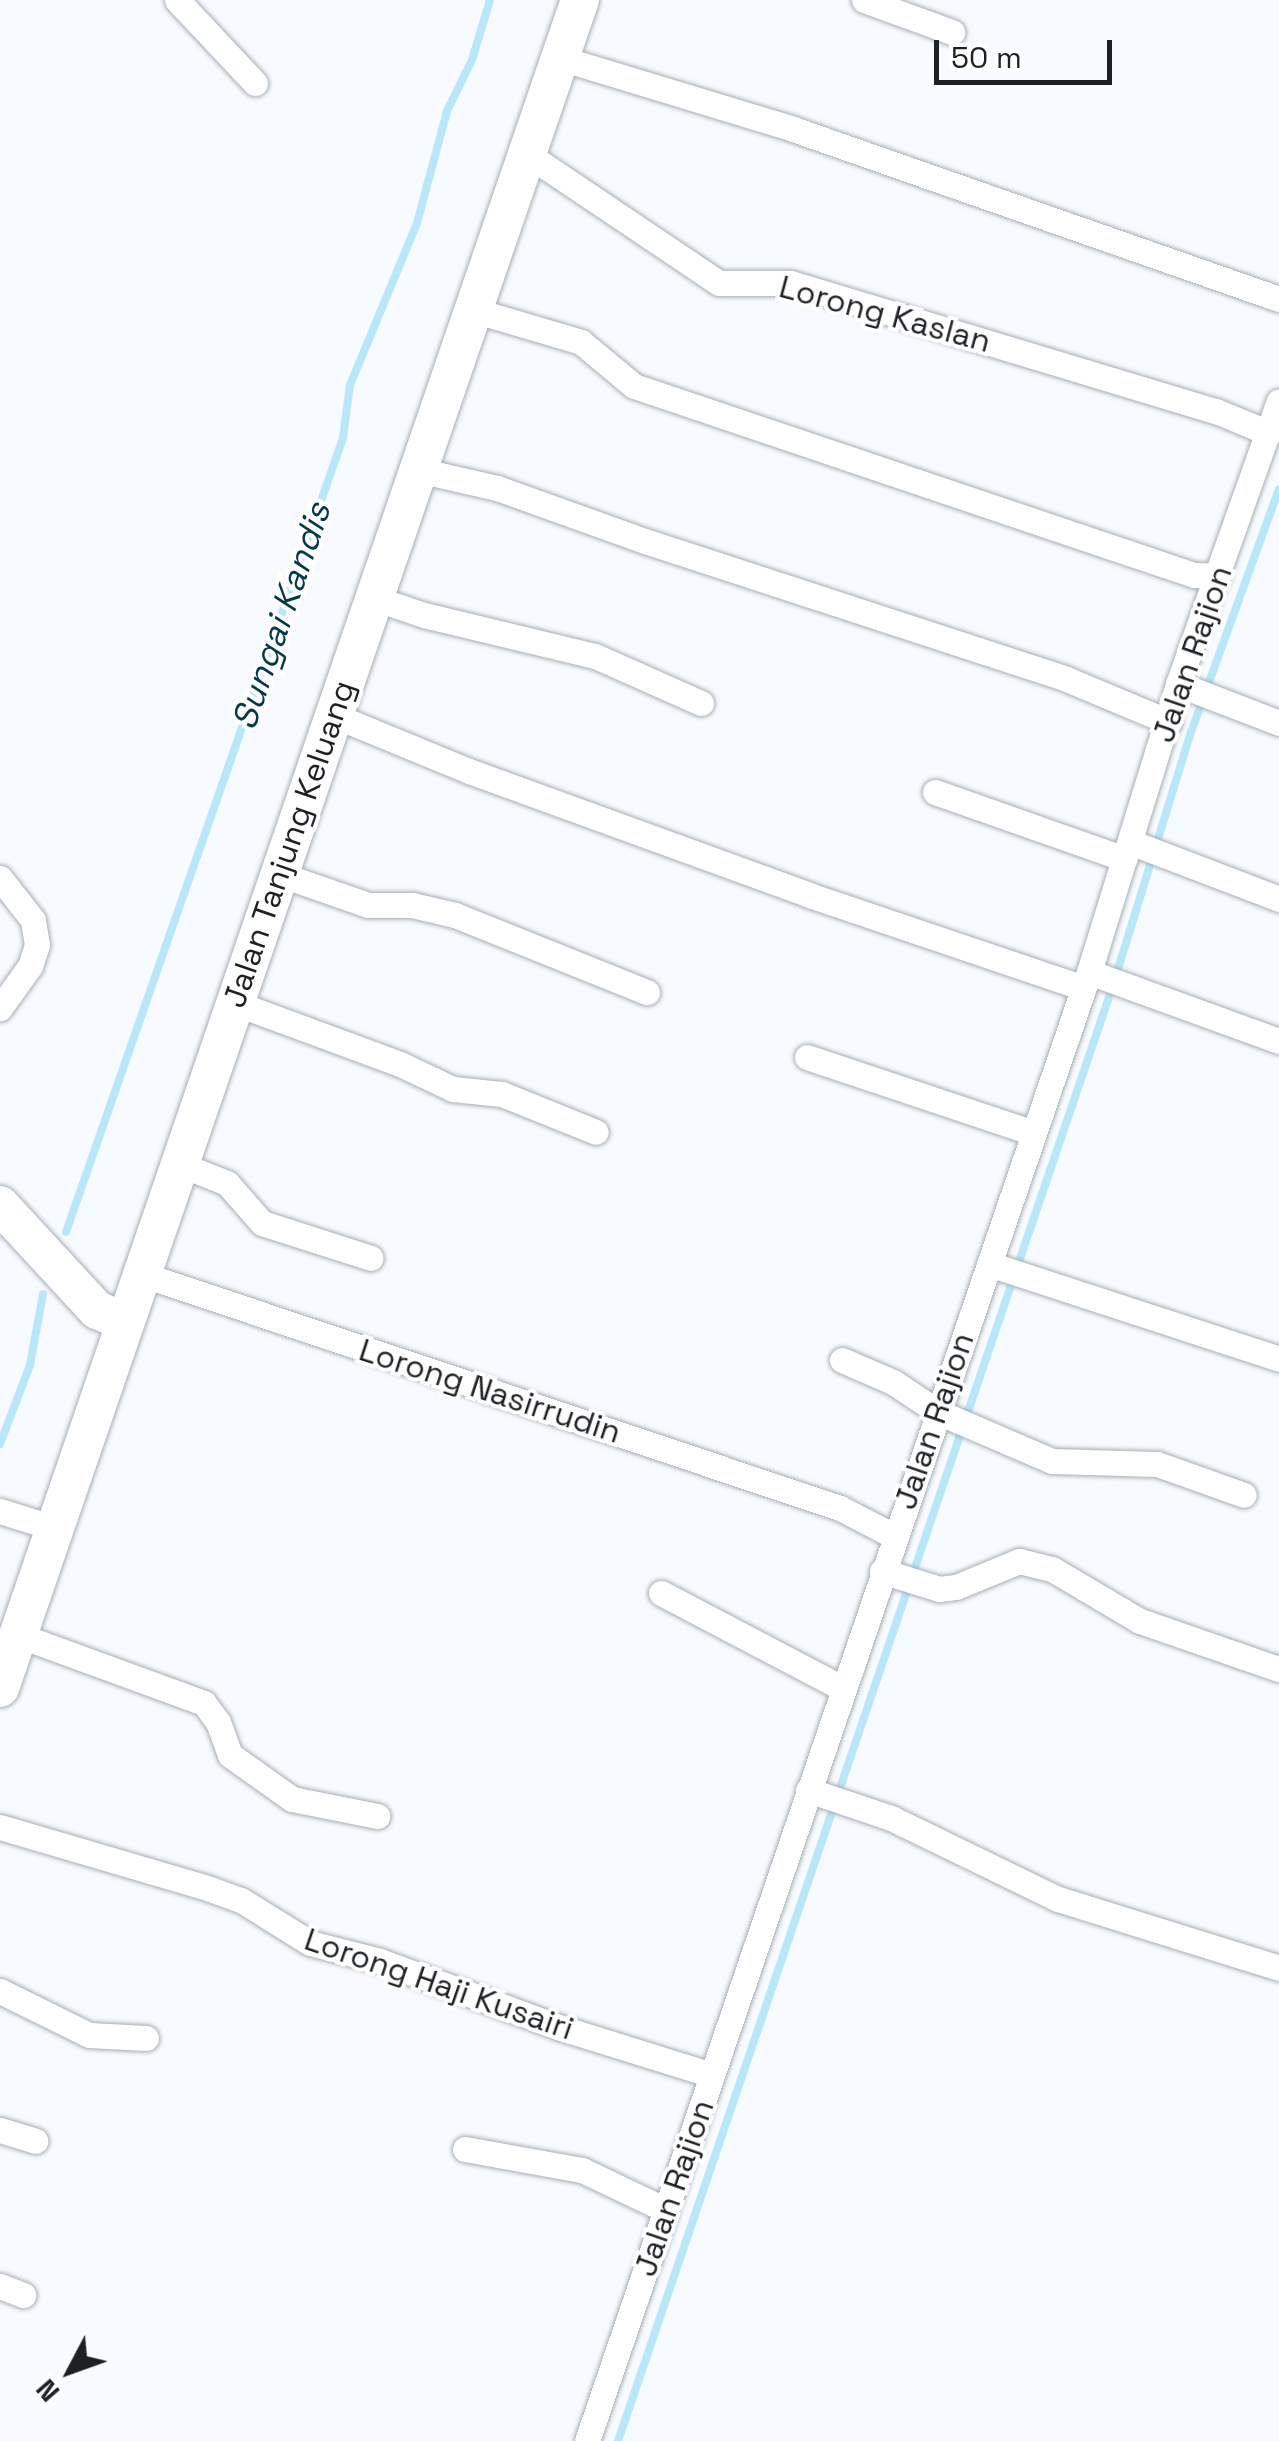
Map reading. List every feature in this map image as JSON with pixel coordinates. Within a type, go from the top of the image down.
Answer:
[{"type":"main road","name":"Jalan Tanjung Keluang","points":[[0,1688],[235,1002],[293,880],[333,716],[418,470],[488,315],[581,64],[580,0]]},
{"type":"main road","points":[[0,1205],[97,1310],[125,1322]]},
{"type":"street","points":[[178,0],[255,83]]},
{"type":"street","points":[[864,0],[952,32]]},
{"type":"street","points":[[581,64],[793,129],[1276,298]]},
{"type":"street","name":"Lorong Kaslan","points":[[543,166],[719,283],[791,283],[1216,410],[1268,442]]},
{"type":"street","points":[[488,315],[581,342],[634,386],[1206,575]]},
{"type":"street","name":"Jalan Rajion","points":[[587,2441],[666,2210],[706,2074],[814,1792],[842,1688],[886,1573],[894,1536],[944,1414],[995,1265],[1028,1131],[1090,979],[1168,722],[1186,687],[1206,575],[1268,442],[1279,401]]},
{"type":"street","points":[[418,470],[496,488],[1064,678],[1168,722]]},
{"type":"street","points":[[374,598],[424,616],[595,656],[701,703]]},
{"type":"street","points":[[1186,687],[1279,723]]},
{"type":"street","points":[[333,716],[792,889],[1090,979],[1125,985],[1279,1041]]},
{"type":"street","points":[[936,792],[1279,899]]},
{"type":"street","points":[[0,878],[33,920],[37,944],[30,966],[0,1008]]},
{"type":"street","points":[[293,880],[368,905],[412,906],[455,915],[648,992]]},
{"type":"street","points":[[235,1002],[453,1088],[502,1094],[596,1132]]},
{"type":"street","points":[[807,1058],[1028,1131]]},
{"type":"street","points":[[179,1164],[227,1183],[262,1223],[372,1258]]},
{"type":"street","points":[[995,1265],[1026,1272],[1279,1359]]},
{"type":"street","name":"Lorong Nasirrudin","points":[[141,1274],[840,1508],[894,1536]]},
{"type":"street","points":[[842,1360],[893,1382],[944,1414],[1052,1461],[1157,1464],[1244,1495]]},
{"type":"street","points":[[0,1512],[54,1528]]},
{"type":"street","points":[[886,1573],[920,1586],[956,1587],[997,1566],[1019,1561],[1052,1569],[1140,1621],[1279,1668]]},
{"type":"street","points":[[661,1593],[842,1688]]},
{"type":"street","points":[[18,1635],[57,1653],[115,1668],[204,1704],[218,1722],[230,1755],[292,1799],[377,1816]]},
{"type":"street","points":[[814,1792],[852,1802],[1058,1898],[1279,1968]]},
{"type":"street","name":"Lorong Haji Kusairi","points":[[0,1826],[210,1889],[258,1909],[310,1943],[380,1961],[558,2027],[706,2074]]},
{"type":"street","points":[[0,1991],[88,2035],[146,2038]]},
{"type":"street","points":[[0,2130],[34,2141]]},
{"type":"street","points":[[466,2149],[504,2152],[582,2170],[666,2210]]},
{"type":"waterway","name":"Sungai Kandis","points":[[66,1232],[343,438],[350,385],[417,223],[447,111],[472,60],[490,0]]},
{"type":"waterway","points":[[618,2441],[1114,982],[1191,732],[1279,489]]},
{"type":"waterway","name":"Sungai Kandis","points":[[0,1444],[30,1365],[43,1294]]}]
